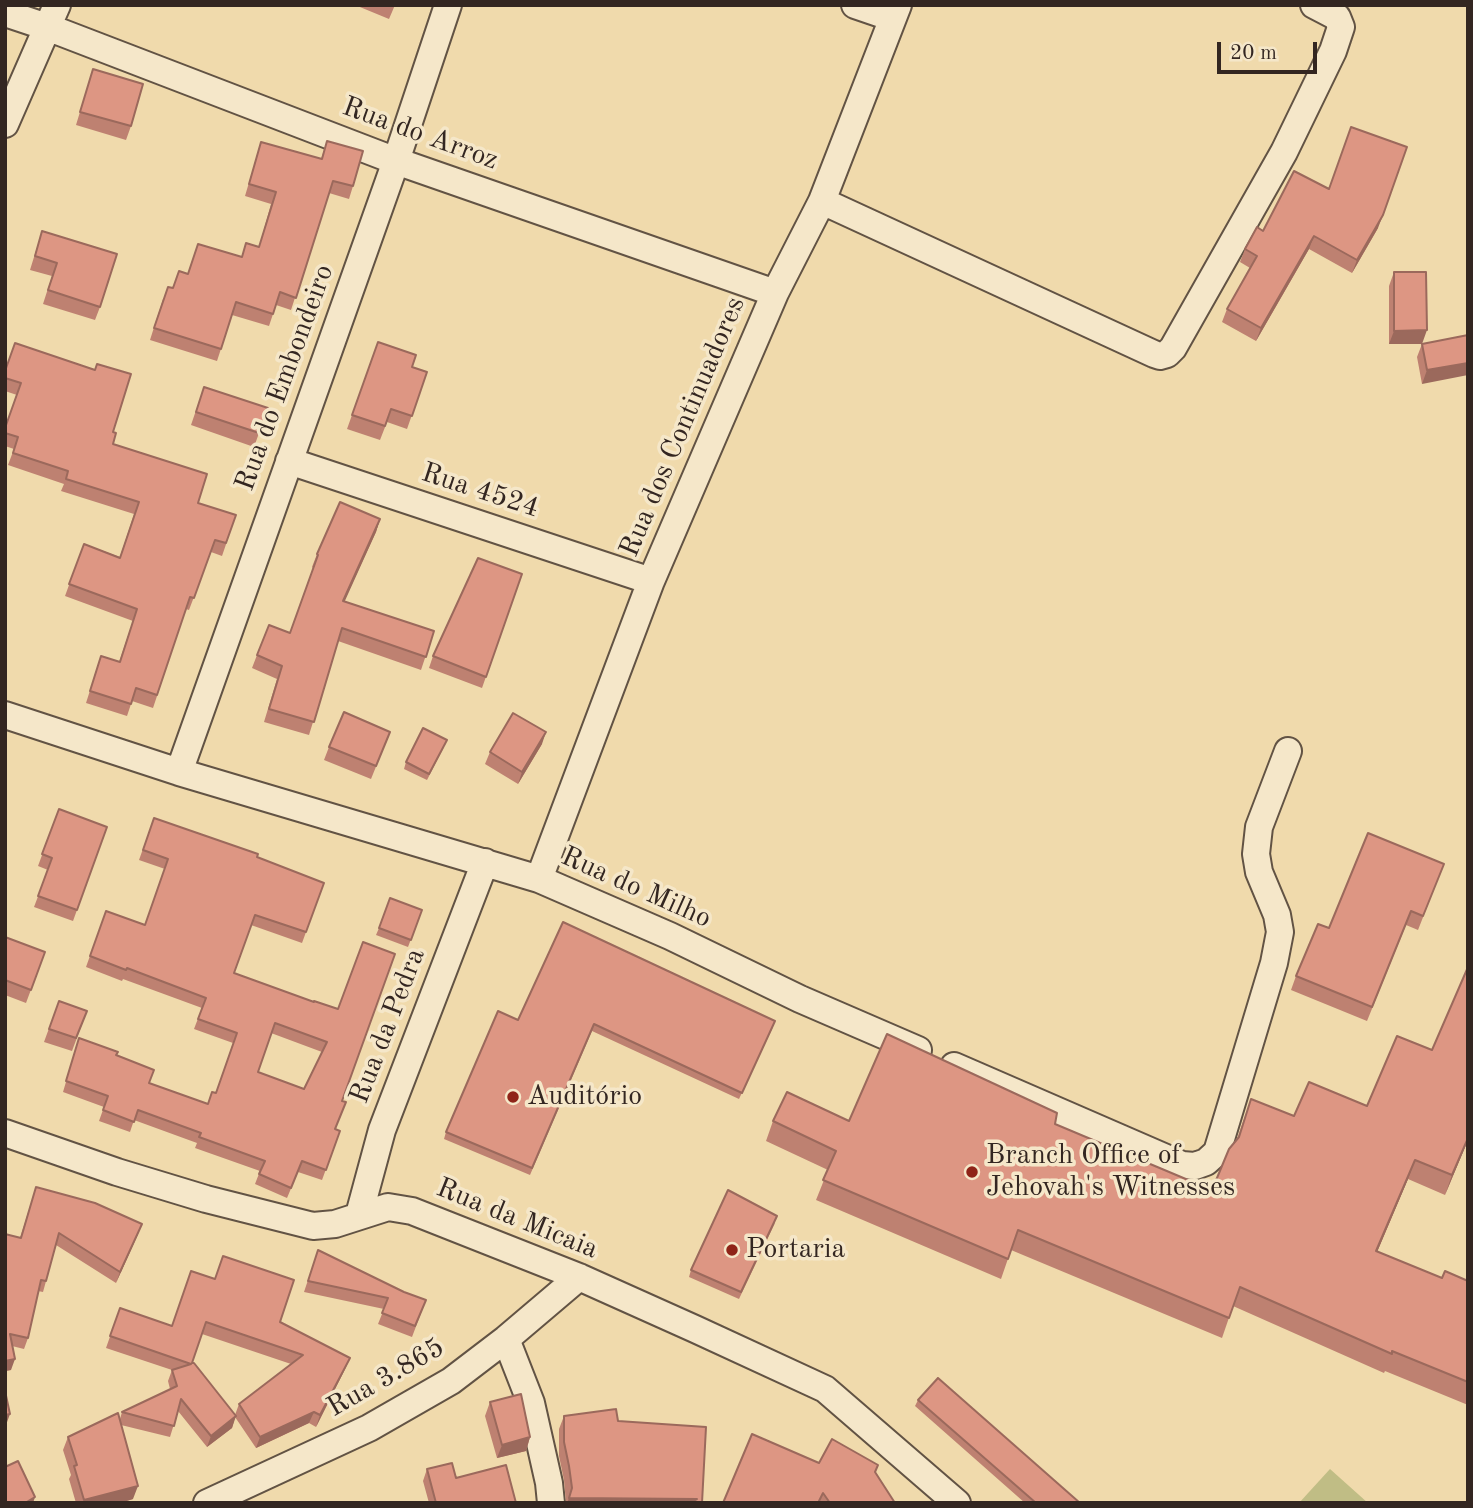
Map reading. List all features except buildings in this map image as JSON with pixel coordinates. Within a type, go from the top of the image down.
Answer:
[{"type":"street","name":"Rua do Embondeiro","points":[[179,772],[396,161],[448,5]]},
{"type":"street","points":[[855,5],[896,11]]},
{"type":"street","points":[[822,201],[1154,354],[1167,354],[1173,348],[1284,152],[1333,51],[1341,27],[1337,17],[1314,5]]},
{"type":"street","name":"Rua dos Continuadores","points":[[539,879],[651,581],[775,293],[822,201],[896,11]]},
{"type":"street","name":"Rua do Arroz","points":[[5,13],[52,16],[396,161],[775,293]]},
{"type":"street","points":[[5,124],[52,16]]},
{"type":"street","name":"Rua 4524","points":[[289,461],[651,581]]},
{"type":"street","name":"Rua do Milho","points":[[5,715],[179,772],[539,879],[670,936],[800,999],[1182,1165],[1195,1166],[1206,1162],[1217,1152],[1274,963],[1280,932],[1277,915],[1259,872],[1256,854],[1259,827],[1288,751]]},
{"type":"street","name":"Rua da Pedra","points":[[359,1215],[382,1130],[485,862]]},
{"type":"street","name":"Rua da Micaia","points":[[5,1133],[155,1184],[313,1226],[335,1224],[388,1207],[412,1211],[579,1277],[825,1389],[957,1503]]},
{"type":"street","name":"Rua 3.865","points":[[207,1503],[369,1428],[451,1381],[579,1277]]},
{"type":"street","points":[[506,1339],[531,1403],[551,1503]]},
{"type":"shaded area","points":[[1330,1469],[1368,1503],[1299,1503]]},
{"type":"place","name":"Auditório","points":[[513,1097]]},
{"type":"place","name":"Branch Office of Jehovah's Witnesses","points":[[972,1172]]},
{"type":"place","name":"Portaria","points":[[732,1250]]}]
